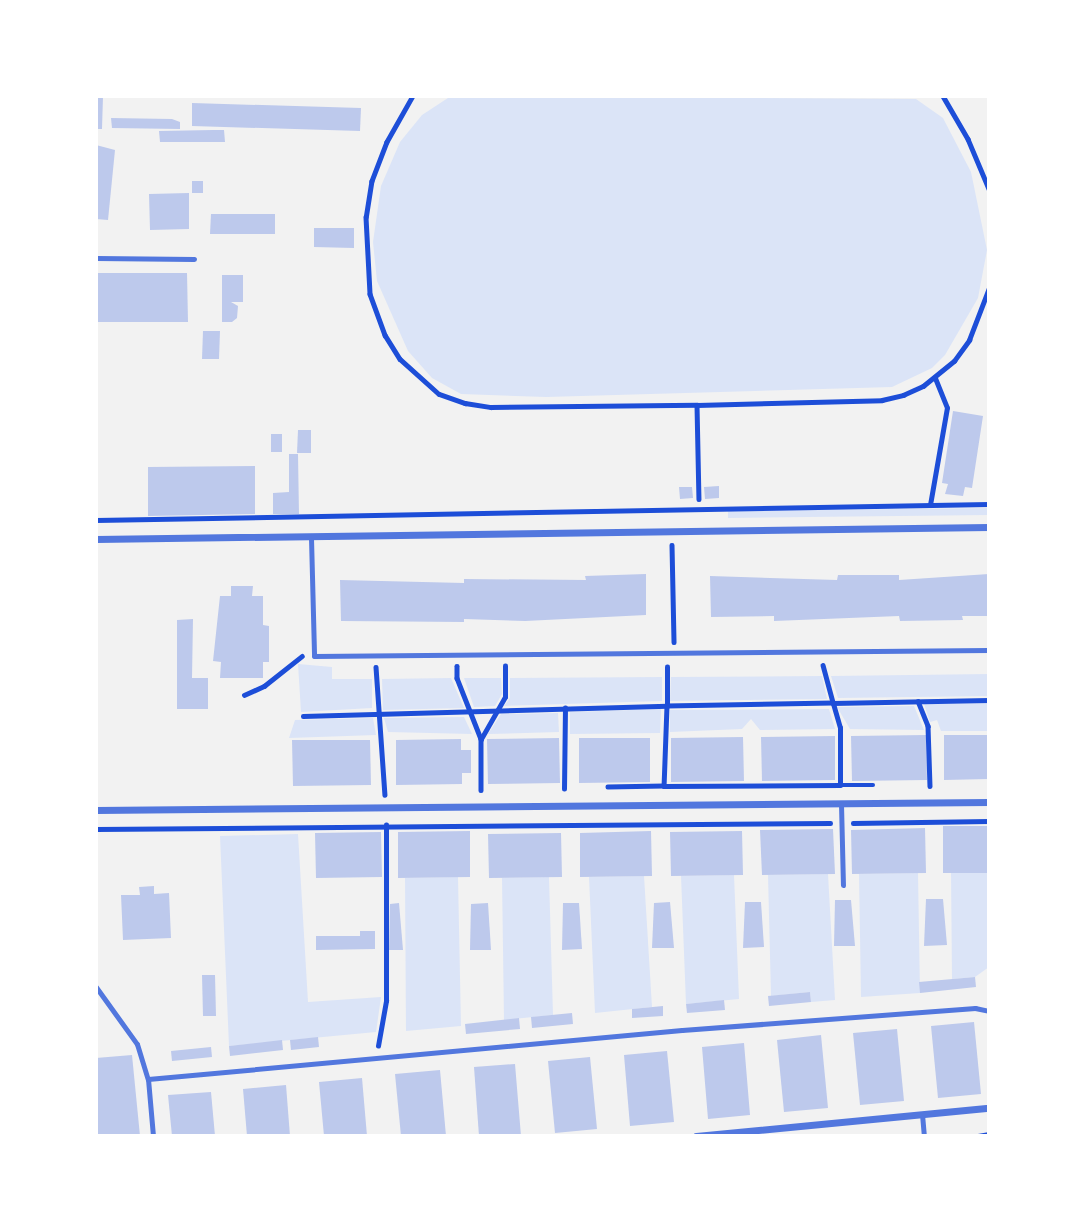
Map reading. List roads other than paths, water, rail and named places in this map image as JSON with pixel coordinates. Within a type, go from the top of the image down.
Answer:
[{"type":"street","points":[[96,539],[989,527]]},
{"type":"street","points":[[96,810],[989,802]]},
{"type":"street","points":[[696,1136],[989,1108]]},
{"type":"lane","points":[[96,258],[194,259]]},
{"type":"lane","points":[[311,538],[314,656],[989,650]]},
{"type":"lane","points":[[841,804],[843,885]]},
{"type":"lane","points":[[96,987],[136,1044],[148,1079],[153,1136]]},
{"type":"lane","points":[[148,1079],[861,1016],[975,1008],[989,1011]]},
{"type":"lane","points":[[922,1114],[924,1136]]}]
